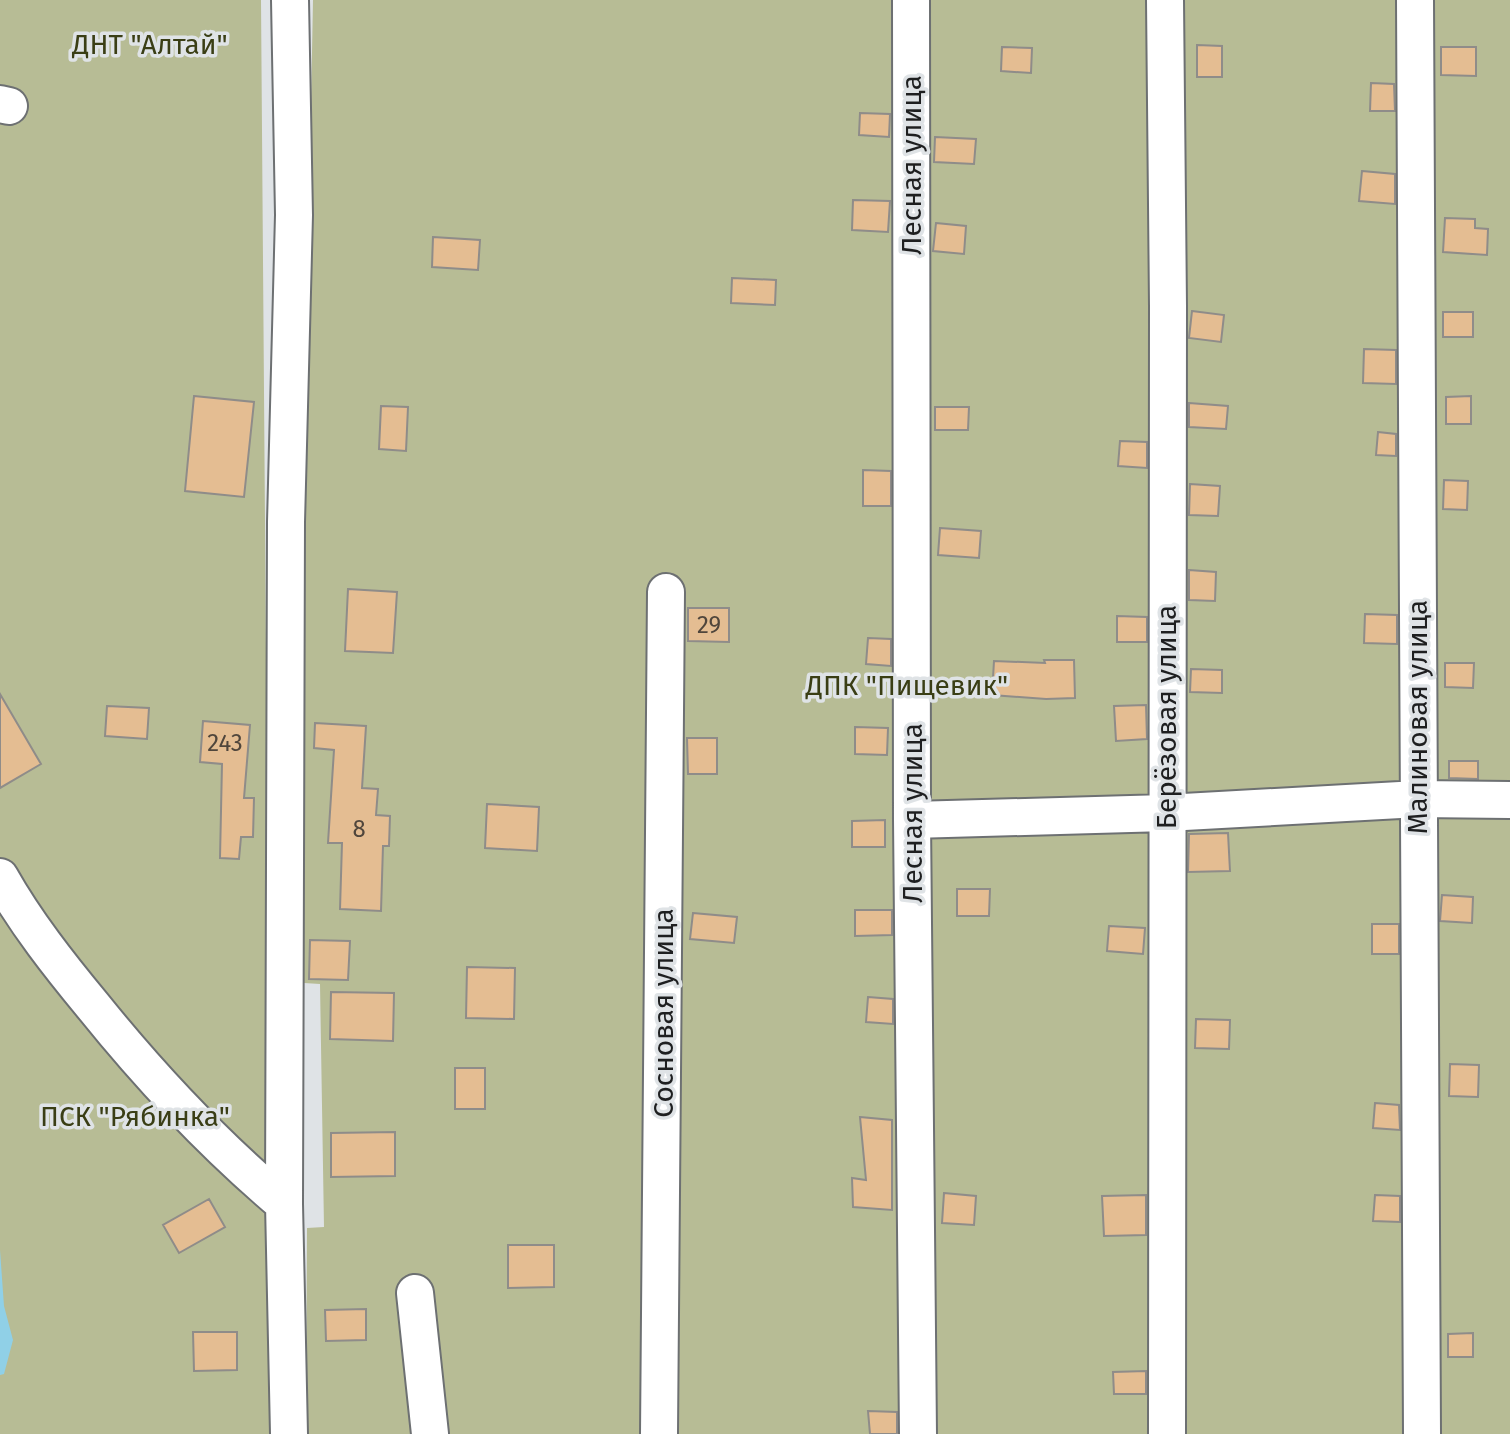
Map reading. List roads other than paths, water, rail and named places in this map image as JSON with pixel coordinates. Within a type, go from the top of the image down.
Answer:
[{"type":"street","points":[[289,1434],[284,1204],[286,522],[294,215],[290,0]]},
{"type":"street","name":"Лесная улица","points":[[911,0],[912,820],[918,1434]]},
{"type":"street","name":"Берёзовая улица","points":[[1165,0],[1168,306],[1167,1434]]},
{"type":"street","name":"Малиновая улица","points":[[1415,0],[1422,1434]]},
{"type":"street","name":"Сосновая улица","points":[[659,1434],[666,592]]},
{"type":"street","points":[[912,820],[1166,813],[1418,799],[1510,800]]},
{"type":"street","points":[[0,877],[48,952],[142,1066],[234,1161],[284,1204]]},
{"type":"street","points":[[415,1293],[430,1434]]},
{"type":"water","points":[[0,1250],[4,1306],[13,1340],[4,1374],[0,1375]]},
{"type":"park label","name":"ДНТ \"Алтай\"","points":[[150,44]]},
{"type":"park label","name":"ДПК \"Пищевик\"","points":[[907,685]]},
{"type":"park label","name":"ПСК \"Рябинка\"","points":[[135,1116]]}]
